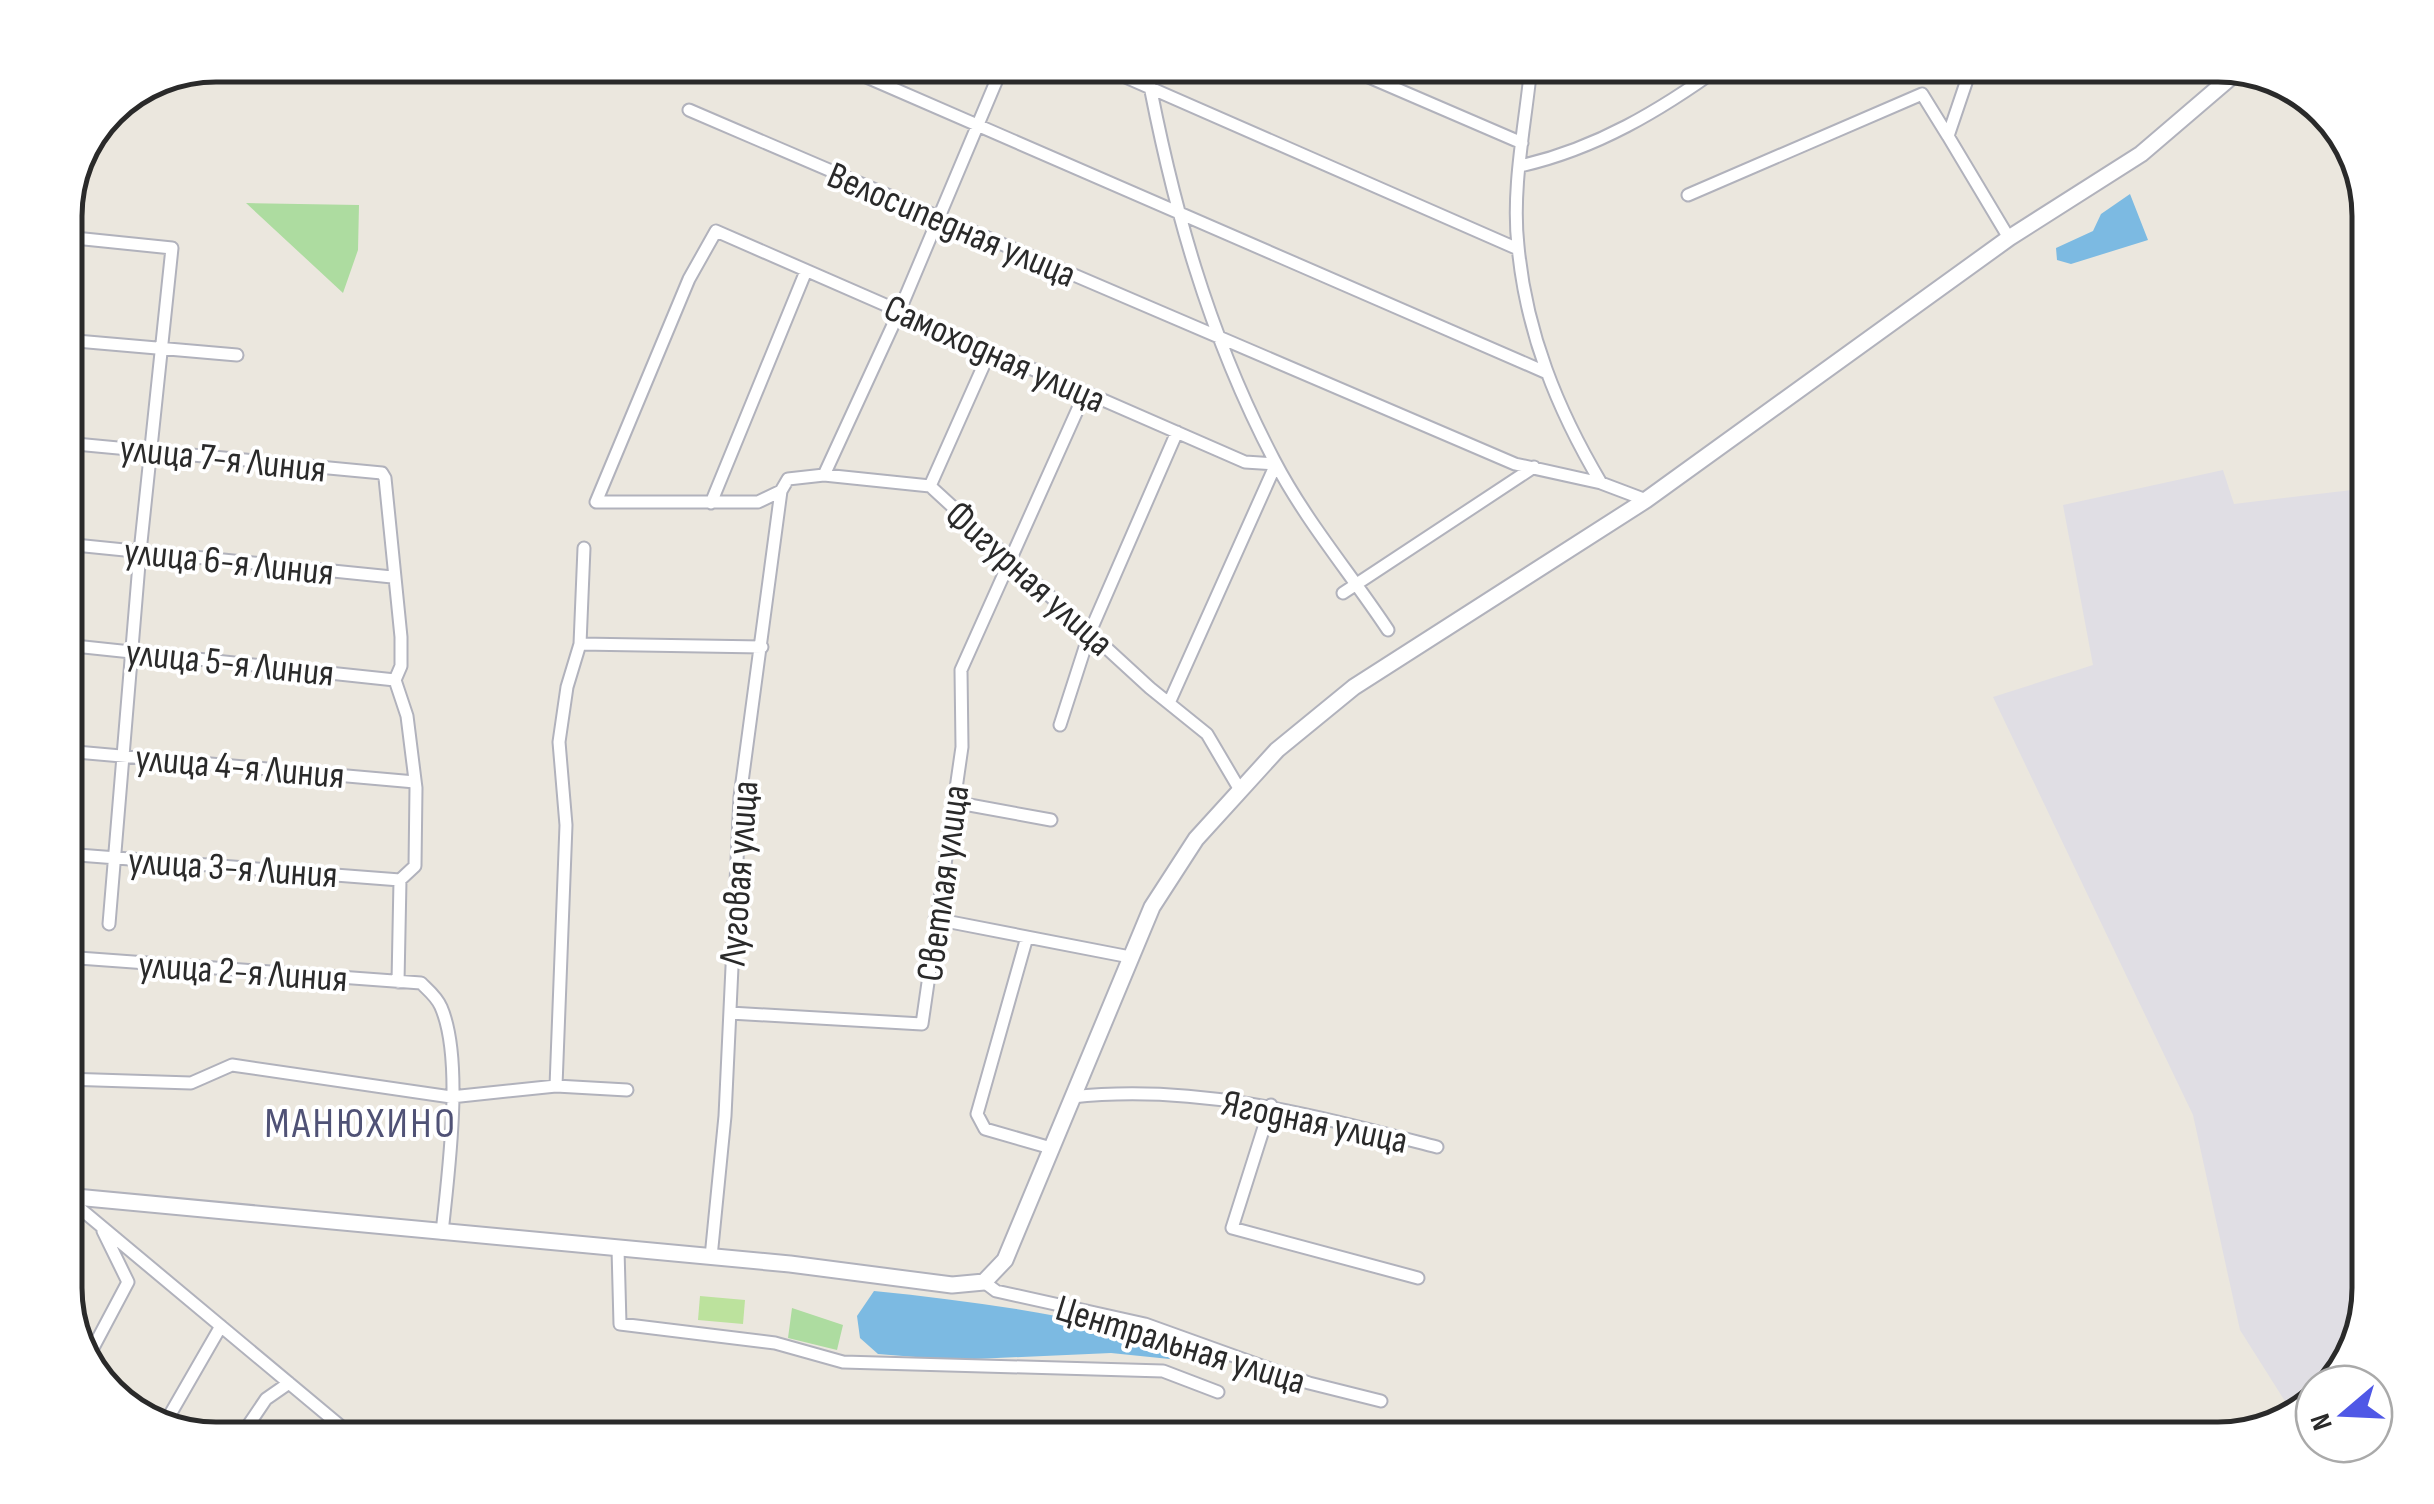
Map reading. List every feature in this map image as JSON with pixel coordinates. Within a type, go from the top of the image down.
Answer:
[{"type":"street","points":[[878,82],[1545,372]]},
{"type":"street","points":[[824,475],[899,312],[995,82]]},
{"type":"street","points":[[1138,82],[1518,250]]},
{"type":"street","points":[[1149,82],[1176,211],[1216,339],[1276,464],[1388,630]]},
{"type":"street","points":[[1380,82],[1522,143]]},
{"type":"street","points":[[1529,82],[1520,166],[1518,250],[1545,372],[1601,483]]},
{"type":"street","points":[[1520,166],[1571,154],[1673,101],[1699,82]]},
{"type":"street","points":[[1948,136],[1966,82]]},
{"type":"street","points":[[83,1198],[712,1257],[952,1285],[984,1282],[1005,1260],[1130,957],[1170,876],[1240,790],[1290,739],[1341,697],[1646,500],[2009,238],[2141,154],[2223,83]]},
{"type":"street","points":[[1688,196],[1922,94],[2009,238]]},
{"type":"street","name":"Велосипедная улица","points":[[689,110],[1515,464],[1601,483],[1646,500]]},
{"type":"street","name":"Самоходная улица","points":[[596,502],[690,279],[716,231],[1245,462],[1276,464]]},
{"type":"street","points":[[83,240],[172,248],[140,552],[109,924]]},
{"type":"street","points":[[711,503],[806,271]]},
{"type":"street","points":[[83,341],[236,355]]},
{"type":"street","points":[[930,486],[990,351]]},
{"type":"street","name":"Светлая улица","points":[[730,1012],[922,1024],[962,747],[962,670],[1085,393]]},
{"type":"street","points":[[1060,725],[1090,632],[1177,432]]},
{"type":"street","name":"улица 7-я Линия","points":[[83,444],[382,473],[392,577]]},
{"type":"street","points":[[1169,703],[1276,464]]},
{"type":"street","points":[[1343,593],[1534,467]]},
{"type":"street","name":"Фигурная улица","points":[[596,502],[758,502],[780,492],[788,479],[824,475],[930,486],[1207,734],[1240,790]]},
{"type":"street","name":"Луговая улица","points":[[712,1257],[730,1012],[740,796],[780,492]]},
{"type":"street","name":"улица 6-я Линия","points":[[83,546],[392,577]]},
{"type":"street","points":[[556,1086],[566,825],[560,742],[568,687],[580,644],[584,548]]},
{"type":"street","points":[[392,577],[400,636],[401,666],[396,680],[406,716],[415,782],[415,866],[400,880],[398,982]]},
{"type":"street","points":[[580,644],[762,646]]},
{"type":"street","name":"улица 5-я Линия","points":[[83,647],[396,680]]},
{"type":"street","name":"улица 4-я Линия","points":[[83,752],[415,782]]},
{"type":"street","points":[[953,802],[1051,820]]},
{"type":"street","name":"улица 3-я Линия","points":[[83,855],[400,880]]},
{"type":"street","points":[[935,919],[1130,957]]},
{"type":"street","points":[[1027,937],[977,1114],[984,1129],[1051,1148]]},
{"type":"street","name":"улица 2-я Линия","points":[[83,958],[421,983],[440,1002],[448,1028],[452,1097]]},
{"type":"street","points":[[83,1080],[191,1083],[232,1065],[452,1097],[556,1086],[627,1090]]},
{"type":"street","name":"Ягодная улица","points":[[1072,1097],[1121,1091],[1271,1105],[1437,1148]]},
{"type":"street","points":[[442,1233],[452,1097]]},
{"type":"street","points":[[1271,1105],[1232,1228],[1418,1278]]},
{"type":"street","points":[[83,1212],[334,1421]]},
{"type":"street","points":[[95,1346],[128,1282],[101,1227]]},
{"type":"street","points":[[618,1249],[620,1324],[775,1343],[844,1362],[1162,1372],[1218,1392]]},
{"type":"street","name":"Центральная улица","points":[[984,1282],[996,1291],[1144,1324],[1309,1383],[1381,1401]]},
{"type":"street","points":[[171,1413],[221,1326]]},
{"type":"street","points":[[251,1421],[266,1398],[289,1383]]},
{"type":"shaded area","points":[[2223,470],[2234,504],[2351,490],[2352,1288],[2347,1322],[2334,1355],[2328,1364],[2294,1364],[2294,1398],[2286,1403],[2240,1330],[2193,1115],[1993,697],[2093,665],[2063,505]]},
{"type":"green space","points":[[246,203],[359,205],[358,250],[343,293]]},
{"type":"green space","points":[[700,1296],[745,1300],[743,1324],[698,1320]]},
{"type":"green space","points":[[792,1308],[843,1325],[837,1350],[788,1338]]},
{"type":"water","points":[[2130,194],[2148,240],[2071,264],[2057,260],[2056,248],[2093,231],[2101,214]]},
{"type":"water","points":[[874,1291],[1034,1312],[1192,1348],[1189,1361],[1111,1353],[953,1360],[878,1354],[860,1338],[857,1316]]},
{"type":"district","name":"МАНЮХИНО","points":[[361,1122]]}]
